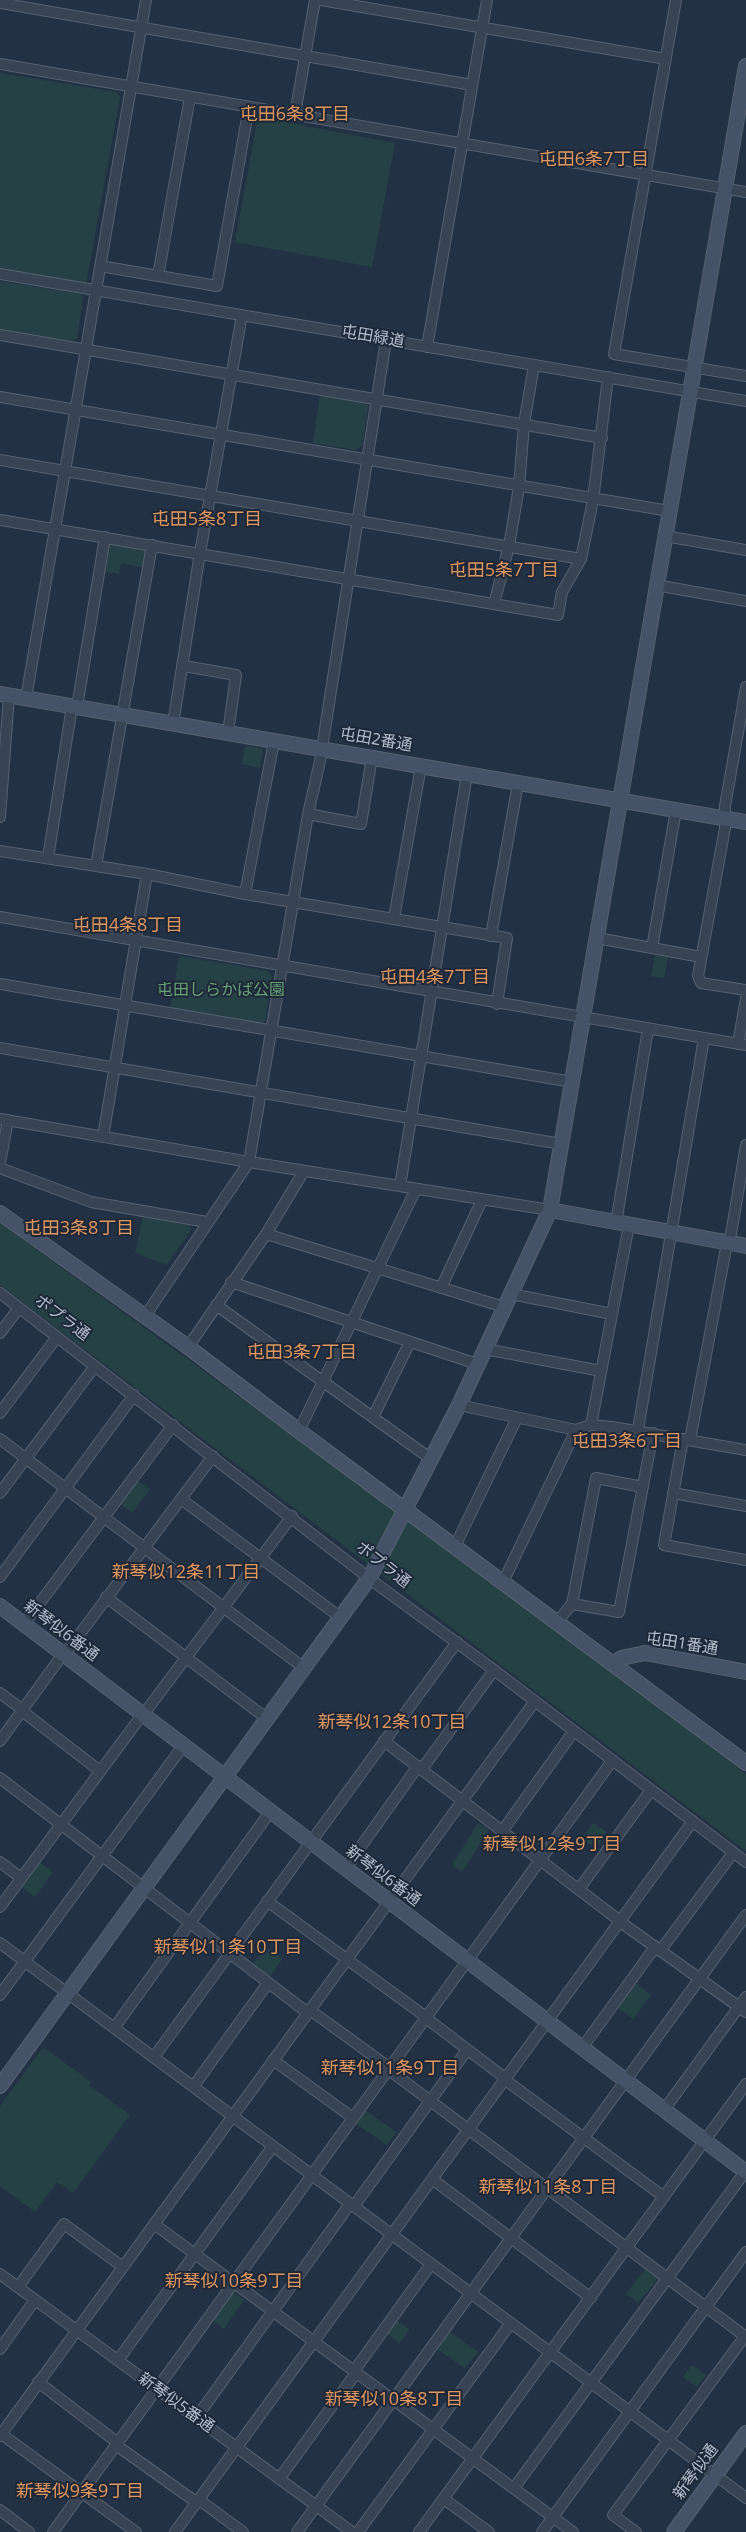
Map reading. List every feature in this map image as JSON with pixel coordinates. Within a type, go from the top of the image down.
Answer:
[{"type":"street","points":[[26,698],[146,0]]},
{"type":"street","points":[[295,114],[316,0]]},
{"type":"street","points":[[322,0],[666,59]]},
{"type":"street","points":[[427,347],[487,0]]},
{"type":"street","points":[[676,0],[614,354],[746,376]]},
{"type":"street","points":[[0,3],[472,85]]},
{"type":"street","points":[[0,64],[746,192]]},
{"type":"street","points":[[0,2086],[370,1577],[406,1510],[458,1405],[550,1210],[746,66]]},
{"type":"street","points":[[158,276],[190,97]]},
{"type":"street","points":[[100,266],[217,286],[249,107]]},
{"type":"street","name":"屯田緑道","points":[[0,274],[746,401]]},
{"type":"street","points":[[173,724],[184,666],[200,553],[242,315]]},
{"type":"street","points":[[2,335],[602,438]]},
{"type":"street","points":[[145,1316],[249,1162],[295,902],[308,814],[321,749],[386,340]]},
{"type":"street","points":[[494,604],[509,546],[519,487],[524,424],[534,365]]},
{"type":"street","points":[[0,520],[558,615],[562,592],[581,559],[593,500],[608,377]]},
{"type":"street","points":[[0,397],[670,512]]},
{"type":"street","points":[[0,460],[581,559]]},
{"type":"street","points":[[665,536],[746,550]]},
{"type":"street","points":[[48,858],[105,537]]},
{"type":"street","points":[[96,866],[152,545]]},
{"type":"street","points":[[656,585],[746,601]]},
{"type":"street","points":[[184,666],[236,675],[228,733]]},
{"type":"street","points":[[746,687],[698,976],[701,983],[746,990]]},
{"type":"street","points":[[0,817],[4,695]]},
{"type":"street","name":"屯田2番通","points":[[4,695],[746,822]]},
{"type":"street","points":[[245,894],[274,741]]},
{"type":"street","points":[[308,814],[361,824],[372,757]]},
{"type":"street","points":[[394,918],[421,766]]},
{"type":"street","points":[[400,1186],[467,774]]},
{"type":"street","points":[[491,936],[518,783]]},
{"type":"street","points":[[652,948],[676,810]]},
{"type":"street","points":[[0,851],[147,874],[245,894],[507,938],[497,1004]]},
{"type":"street","points":[[103,1137],[147,874]]},
{"type":"street","points":[[0,917],[497,1004],[742,1044],[746,998]]},
{"type":"street","points":[[597,938],[701,957]]},
{"type":"street","points":[[0,984],[572,1082]]},
{"type":"street","points":[[591,1425],[612,1314],[648,1029]]},
{"type":"street","points":[[638,1430],[704,1038]]},
{"type":"street","points":[[0,1048],[561,1144]]},
{"type":"street","points":[[0,1163],[4,1119],[249,1162],[550,1210],[746,1246]]},
{"type":"street","points":[[746,1145],[731,1234],[727,1243],[664,1545],[746,1560]]},
{"type":"street","points":[[0,1168],[91,1202],[207,1222]]},
{"type":"street","points":[[188,1347],[231,1282],[266,1234],[304,1171]]},
{"type":"street","points":[[299,1431],[379,1269],[416,1189]]},
{"type":"street","points":[[440,1288],[482,1200]]},
{"type":"street","points":[[0,1213],[188,1347],[746,1763]]},
{"type":"street","points":[[266,1234],[504,1307]]},
{"type":"street","points":[[231,1282],[351,1324],[477,1364]]},
{"type":"street","name":"ポプラ通","points":[[0,1293],[746,1862]]},
{"type":"street","points":[[510,1294],[612,1314]]},
{"type":"street","points":[[216,1305],[431,1459]]},
{"type":"street","points":[[0,1334],[19,1308]]},
{"type":"street","points":[[0,1413],[57,1337]]},
{"type":"street","points":[[373,1417],[410,1342]]},
{"type":"street","points":[[485,1348],[601,1371]]},
{"type":"street","points":[[0,1493],[95,1366]]},
{"type":"street","points":[[0,1576],[134,1395]]},
{"type":"street","points":[[458,1405],[576,1430],[591,1425],[638,1430],[746,1450]]},
{"type":"street","points":[[455,1546],[517,1418]]},
{"type":"street","points":[[24,1624],[173,1425]]},
{"type":"street","points":[[503,1582],[576,1430]]},
{"type":"street","points":[[572,1604],[619,1612],[652,1433]]},
{"type":"street","points":[[0,1439],[304,1668]]},
{"type":"street","points":[[0,1741],[213,1456]]},
{"type":"street","points":[[557,1622],[572,1604],[596,1478],[643,1487]]},
{"type":"street","points":[[674,1493],[746,1506]]},
{"type":"street","points":[[181,1499],[340,1617]]},
{"type":"street","points":[[0,1907],[292,1516]]},
{"type":"street","points":[[106,1598],[266,1718]]},
{"type":"street","name":"新琴似6番通","points":[[0,1606],[224,1778],[745,2171]]},
{"type":"street","points":[[154,2057],[457,1642]]},
{"type":"street","name":"屯田1番通","points":[[615,1664],[621,1658],[645,1653],[746,1672]]},
{"type":"street","points":[[345,1869],[494,1670]]},
{"type":"street","points":[[0,1692],[100,1771]]},
{"type":"street","points":[[136,2532],[0,2434],[534,1701]]},
{"type":"street","points":[[503,1830],[574,1731]]},
{"type":"street","points":[[384,1741],[657,1949],[742,2009]]},
{"type":"street","points":[[0,1995],[182,1746]]},
{"type":"street","points":[[53,2532],[612,1761]]},
{"type":"street","points":[[0,1778],[268,1983],[389,2069],[745,2336],[613,2516],[636,2532]]},
{"type":"street","points":[[579,1889],[651,1790]]},
{"type":"street","points":[[114,2028],[270,1812]]},
{"type":"street","points":[[175,2532],[693,1821]]},
{"type":"street","points":[[582,2048],[733,1852]]},
{"type":"street","points":[[0,1862],[21,1878]]},
{"type":"street","points":[[268,1901],[664,2197]]},
{"type":"street","points":[[297,2532],[746,1915]]},
{"type":"street","points":[[0,1943],[746,2498]]},
{"type":"street","points":[[193,2087],[268,1983]]},
{"type":"street","points":[[664,2110],[742,2009],[746,1997]]},
{"type":"street","points":[[196,2418],[272,2312],[467,2050]]},
{"type":"street","points":[[273,2060],[353,2118]]},
{"type":"street","points":[[419,2532],[746,2084]]},
{"type":"street","points":[[118,2360],[273,2146]]},
{"type":"street","points":[[514,2488],[745,2171]]},
{"type":"street","points":[[432,2179],[591,2298]]},
{"type":"street","points":[[18,2287],[64,2224],[123,2267]]},
{"type":"street","points":[[154,2224],[574,2532]]},
{"type":"street","points":[[542,2532],[746,2252]]},
{"type":"street","points":[[279,2479],[431,2264]]},
{"type":"street","name":"新琴似5番通","points":[[0,2274],[352,2532]]},
{"type":"street","points":[[0,2349],[35,2300]]},
{"type":"street","points":[[358,2532],[511,2323]]},
{"type":"street","points":[[38,2382],[117,2444],[243,2532]]},
{"type":"street","name":"新琴似通","points":[[674,2532],[746,2432]]},
{"type":"street","points":[[444,2499],[490,2532]]},
{"type":"street","points":[[0,2510],[29,2532]]},
{"type":"green space","points":[[0,73],[116,92],[120,97],[86,284],[0,269]]},
{"type":"green space","points":[[258,117],[395,143],[372,267],[235,242]]},
{"type":"green space","points":[[0,281],[80,294],[83,297],[77,339],[71,341],[0,329]]},
{"type":"green space","points":[[320,395],[365,402],[368,406],[362,446],[355,450],[313,443]]},
{"type":"green space","points":[[110,539],[149,547],[145,568],[121,563],[119,574],[103,571]]},
{"type":"green space","points":[[245,745],[263,749],[260,768],[242,764]]},
{"type":"green space","points":[[655,955],[668,957],[664,978],[651,976]]},
{"type":"green space","name":"屯田しらかば公園","points":[[179,956],[268,971],[272,977],[265,1021],[261,1023],[170,1008]]},
{"type":"green space","points":[[143,1217],[190,1225],[191,1230],[167,1265],[135,1253]]},
{"type":"green space","points":[[0,1223],[461,1558],[746,1774],[746,1851],[0,1285]]},
{"type":"green space","points":[[135,1480],[150,1489],[132,1513],[118,1502]]},
{"type":"green space","points":[[478,1823],[489,1830],[462,1872],[452,1865]]},
{"type":"green space","points":[[593,1823],[607,1832],[596,1848],[582,1839]]},
{"type":"green space","points":[[37,1860],[53,1872],[35,1897],[19,1885]]},
{"type":"green space","points":[[266,1947],[282,1959],[269,1978],[252,1965]]},
{"type":"green space","points":[[634,1982],[651,1995],[633,2019],[615,2006]]},
{"type":"green space","points":[[43,2047],[91,2082],[89,2085],[130,2115],[73,2193],[57,2182],[35,2212],[0,2186],[0,2106]]},
{"type":"green space","points":[[365,2110],[396,2132],[387,2145],[355,2123]]},
{"type":"green space","points":[[645,2269],[658,2279],[638,2303],[626,2294]]},
{"type":"green space","points":[[232,2291],[244,2300],[224,2329],[211,2319]]},
{"type":"green space","points":[[394,2319],[410,2329],[400,2343],[385,2333]]},
{"type":"green space","points":[[449,2331],[478,2352],[465,2368],[437,2349]]},
{"type":"green space","points":[[692,2365],[706,2375],[697,2387],[683,2377]]},
{"type":"district","name":"屯田6条8丁目","points":[[295,115]]},
{"type":"district","name":"屯田6条7丁目","points":[[594,160]]},
{"type":"district","name":"屯田5条8丁目","points":[[207,520]]},
{"type":"district","name":"屯田5条7丁目","points":[[504,571]]},
{"type":"district","name":"屯田4条8丁目","points":[[128,926]]},
{"type":"district","name":"屯田4条7丁目","points":[[435,978]]},
{"type":"district","name":"屯田3条8丁目","points":[[79,1229]]},
{"type":"district","name":"屯田3条7丁目","points":[[302,1353]]},
{"type":"district","name":"屯田3条6丁目","points":[[627,1442]]},
{"type":"district","name":"新琴似12条11丁目","points":[[186,1573]]},
{"type":"district","name":"新琴似12条10丁目","points":[[392,1723]]},
{"type":"district","name":"新琴似12条9丁目","points":[[552,1845]]},
{"type":"district","name":"新琴似11条10丁目","points":[[228,1948]]},
{"type":"district","name":"新琴似11条9丁目","points":[[390,2069]]},
{"type":"district","name":"新琴似11条8丁目","points":[[548,2188]]},
{"type":"district","name":"新琴似10条9丁目","points":[[234,2282]]},
{"type":"district","name":"新琴似10条8丁目","points":[[394,2400]]},
{"type":"district","name":"新琴似9条9丁目","points":[[80,2492]]}]
